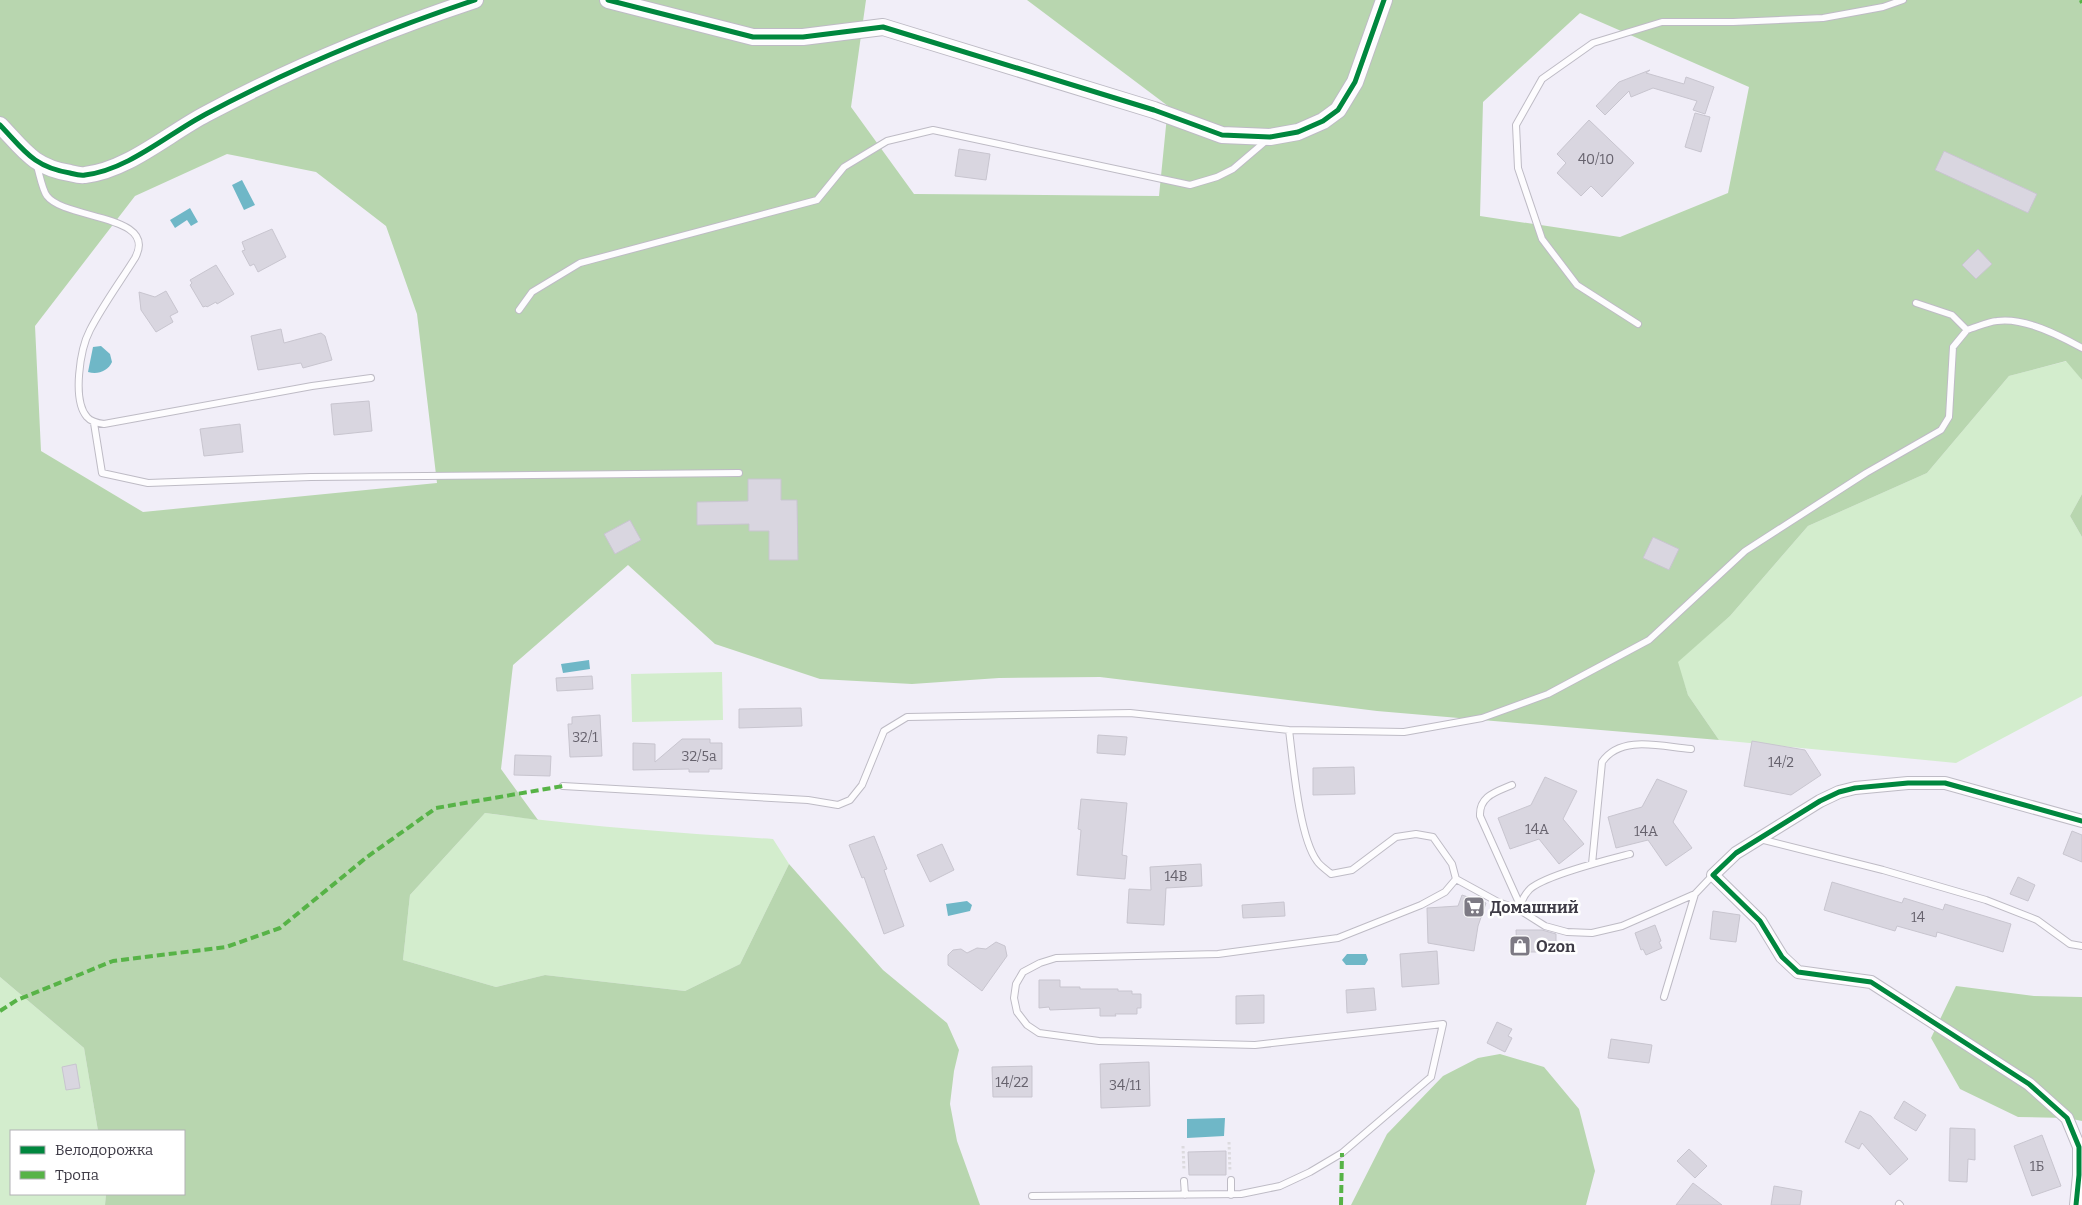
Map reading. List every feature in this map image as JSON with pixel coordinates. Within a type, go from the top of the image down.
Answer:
[{"type":"street","points":[[0,125],[36,162],[55,170],[84,176],[120,165],[205,114],[331,53],[413,20],[475,0]]},
{"type":"street","points":[[608,0],[753,37],[803,37],[883,27],[1154,110],[1222,135],[1270,137],[1298,132],[1323,122],[1338,110],[1354,82],[1384,0]]},
{"type":"street","points":[[2079,1198],[2079,1147],[2067,1118],[2030,1084],[1871,982],[1798,972],[1782,957],[1760,921],[1713,875],[1736,852],[1838,792],[1908,783],[1945,783],[2082,821]]},
{"type":"lane","points":[[1638,324],[1577,285],[1542,238],[1518,168],[1516,125],[1542,79],[1593,43],[1662,22],[1733,22],[1823,18],[1883,7],[1904,0]]},
{"type":"lane","points":[[519,310],[532,292],[580,263],[817,200],[844,167],[887,141],[933,130],[1190,185],[1217,177],[1232,169],[1270,137]]},
{"type":"lane","points":[[36,162],[47,196],[63,208],[120,224],[134,232],[140,242],[136,258],[89,332],[78,373],[83,410],[86,416],[94,423],[104,424],[312,386],[371,378]]},
{"type":"lane","points":[[1916,303],[1952,315],[1967,330]]},
{"type":"lane","points":[[563,786],[808,800],[838,805],[850,800],[862,785],[884,731],[907,717],[1130,713],[1289,730],[1404,732],[1482,718],[1548,694],[1649,640],[1744,551],[1866,473],[1940,430],[1949,417],[1953,347],[1967,330],[1998,320],[2029,324],[2064,337],[2082,348]]},
{"type":"lane","points":[[94,423],[102,474],[148,483],[311,477],[739,473]]},
{"type":"lane","points":[[1289,730],[1298,802],[1307,838],[1317,862],[1331,874],[1352,870],[1396,838],[1416,834],[1433,838],[1452,864],[1456,879],[1498,902],[1519,907],[1545,926],[1566,932],[1592,933],[1622,926],[1695,894],[1713,875]]},
{"type":"lane","points":[[1592,864],[1602,762],[1607,755],[1619,748],[1636,744],[1691,749]]},
{"type":"lane","points":[[1512,785],[1486,797],[1480,809],[1483,824],[1519,907]]},
{"type":"lane","points":[[1760,839],[1883,870],[1986,900],[2038,920],[2070,944],[2082,946]]},
{"type":"lane","points":[[1519,907],[1522,898],[1536,884],[1592,864],[1630,854]]},
{"type":"lane","points":[[1032,1196],[1241,1194],[1280,1186],[1310,1172],[1342,1153],[1431,1077],[1443,1024],[1255,1045],[1099,1042],[1039,1033],[1027,1025],[1017,1012],[1014,998],[1016,984],[1023,972],[1040,962],[1056,958],[1218,954],[1338,938],[1421,905],[1445,892],[1456,879]]},
{"type":"lane","points":[[1664,997],[1695,894]]},
{"type":"lane","points":[[1230,1180],[1231,1194]]},
{"type":"lane","points":[[1184,1181],[1185,1195]]},
{"type":"path","points":[[1229,1142],[1230,1180]]},
{"type":"path","points":[[1184,1146],[1184,1181]]},
{"type":"green space","points":[[0,0],[866,0],[851,107],[914,194],[1159,196],[1168,106],[1027,0],[2082,0],[2082,380],[2066,361],[2009,376],[1927,473],[1808,526],[1730,616],[1678,662],[1688,695],[1719,740],[1377,711],[1100,677],[999,678],[912,684],[820,679],[715,644],[628,565],[513,665],[501,769],[538,820],[485,813],[410,895],[403,960],[496,987],[545,975],[685,991],[740,964],[789,864],[883,970],[947,1023],[959,1050],[950,1104],[957,1141],[980,1205],[105,1205],[106,1195],[185,1195],[185,1130],[98,1130],[84,1048],[0,977]],"holes":[[[1580,13],[1749,87],[1728,193],[1620,237],[1480,216],[1483,102]],[[227,154],[316,172],[386,226],[417,314],[437,483],[143,512],[41,451],[35,326],[135,196]]]},
{"type":"green space","points":[[2067,361],[2082,380],[2082,494],[2070,516],[2082,537],[2082,696],[1956,763],[1719,740],[1688,695],[1677,662],[1730,616],[1808,526],[1927,473],[2009,376]]},
{"type":"green space","points":[[2082,494],[2082,537],[2070,516]]},
{"type":"green space","points":[[722,672],[723,720],[632,722],[631,674]]},
{"type":"green space","points":[[485,813],[629,829],[773,839],[789,864],[740,964],[685,991],[545,975],[496,987],[403,960],[410,895]]},
{"type":"green space","points":[[0,977],[84,1048],[98,1130],[10,1130],[10,1195],[106,1195],[105,1205],[0,1205]]},
{"type":"green space","points":[[1956,986],[2034,996],[2082,997],[2082,1121],[2067,1118],[2018,1117],[1960,1089],[1931,1038]]},
{"type":"green space","points":[[1500,1054],[1544,1067],[1579,1109],[1595,1171],[1586,1205],[1351,1205],[1387,1134],[1443,1076],[1478,1058]]},
{"type":"water","points":[[242,180],[255,205],[244,210],[232,185]]},
{"type":"water","points":[[190,208],[198,222],[191,226],[187,220],[175,228],[170,220]]},
{"type":"water","points":[[101,346],[110,354],[112,362],[102,372],[88,372],[93,347]]},
{"type":"water","points":[[589,660],[590,669],[563,673],[561,664]]},
{"type":"water","points":[[967,901],[972,905],[970,911],[948,916],[946,904]]},
{"type":"water","points":[[1347,954],[1366,954],[1368,960],[1365,965],[1346,965],[1342,960]]},
{"type":"water","points":[[1225,1118],[1224,1136],[1187,1138],[1187,1119]]},
{"type":"building","points":[[1650,70],[1646,73],[1684,84],[1686,77],[1714,87],[1705,114],[1693,110],[1697,101],[1653,88],[1631,97],[1629,91],[1605,115],[1596,106],[1619,82]]},
{"type":"building","points":[[1695,113],[1710,117],[1701,152],[1685,147]]},
{"type":"building","points":[[1589,120],[1634,163],[1602,197],[1591,186],[1581,196],[1557,173],[1566,163],[1557,154]]},
{"type":"building","points":[[959,149],[990,154],[986,180],[955,176]]},
{"type":"building","points":[[1944,151],[2037,194],[2028,213],[1935,170]]},
{"type":"building","points":[[272,229],[286,257],[258,272],[254,264],[250,266],[242,251],[245,250],[242,242]]},
{"type":"building","points":[[1978,249],[1992,264],[1976,279],[1962,265]]},
{"type":"building","points":[[216,265],[234,294],[217,304],[216,302],[203,307],[190,285],[192,283],[190,280]]},
{"type":"building","points":[[166,291],[178,312],[170,316],[173,322],[156,332],[141,310],[139,292],[155,297]]},
{"type":"building","points":[[281,329],[284,343],[321,333],[325,336],[332,360],[303,368],[301,363],[258,370],[251,336]]},
{"type":"building","points":[[369,401],[372,431],[334,435],[331,404]]},
{"type":"building","points":[[240,424],[243,452],[204,456],[200,429]]},
{"type":"building","points":[[748,479],[781,479],[781,500],[797,500],[798,560],[769,560],[769,531],[749,531],[749,524],[697,525],[697,502],[748,501]]},
{"type":"building","points":[[630,520],[641,540],[615,554],[604,534]]},
{"type":"building","points":[[1653,537],[1679,549],[1669,570],[1643,558]]},
{"type":"building","points":[[592,676],[593,689],[557,691],[556,678]]},
{"type":"building","points":[[801,708],[802,726],[739,728],[739,709]]},
{"type":"building","points":[[600,715],[602,756],[570,757],[568,724],[572,724],[572,717]]},
{"type":"building","points":[[1098,735],[1127,737],[1125,755],[1097,753]]},
{"type":"building","points":[[682,739],[710,739],[710,743],[722,743],[722,769],[709,769],[709,772],[689,772],[689,769],[633,770],[633,743],[655,744],[655,762]]},
{"type":"building","points":[[1752,741],[1805,750],[1821,775],[1791,795],[1744,786]]},
{"type":"building","points":[[515,755],[551,756],[550,776],[514,775]]},
{"type":"building","points":[[1354,767],[1355,794],[1313,795],[1313,768]]},
{"type":"building","points":[[1545,777],[1577,791],[1563,819],[1584,844],[1559,864],[1539,839],[1510,849],[1498,818],[1531,805]]},
{"type":"building","points":[[1657,779],[1687,791],[1673,822],[1692,848],[1666,866],[1648,840],[1616,848],[1608,817],[1642,807]]},
{"type":"building","points":[[1081,799],[1127,803],[1122,855],[1127,856],[1125,879],[1077,875],[1081,830],[1078,829]]},
{"type":"building","points":[[2072,831],[2082,835],[2082,862],[2063,854]]},
{"type":"building","points":[[874,836],[887,869],[884,870],[904,926],[884,934],[864,877],[862,878],[849,845]]},
{"type":"building","points":[[942,844],[954,870],[930,882],[917,855]]},
{"type":"building","points":[[1201,864],[1202,886],[1166,888],[1164,925],[1127,923],[1129,889],[1151,890],[1150,867]]},
{"type":"building","points":[[2018,877],[2035,885],[2028,901],[2010,894]]},
{"type":"building","points":[[1832,882],[1902,903],[1904,898],[1943,910],[1945,904],[2011,924],[2003,952],[1937,932],[1936,937],[1897,926],[1895,931],[1824,910]]},
{"type":"building","points":[[1462,895],[1486,903],[1478,926],[1474,951],[1428,943],[1427,908],[1458,906]]},
{"type":"building","points":[[1284,902],[1285,916],[1243,918],[1242,905]]},
{"type":"building","points":[[1713,911],[1740,915],[1736,942],[1710,939]]},
{"type":"building","points":[[1655,925],[1662,948],[1646,955],[1643,949],[1641,950],[1635,933]]},
{"type":"building","points":[[1516,930],[1542,930],[1556,934],[1556,952],[1517,952]]},
{"type":"building","points":[[996,942],[1005,946],[1007,956],[982,991],[948,965],[948,955],[953,950],[961,949],[967,953],[977,948],[986,949]]},
{"type":"building","points":[[1437,951],[1439,984],[1402,987],[1400,954]]},
{"type":"building","points":[[1039,980],[1060,980],[1060,987],[1132,991],[1132,994],[1141,994],[1141,1008],[1137,1008],[1137,1014],[1100,1016],[1100,1008],[1050,1010],[1049,1007],[1039,1008]]},
{"type":"building","points":[[1374,988],[1376,1010],[1347,1013],[1346,990]]},
{"type":"building","points":[[1264,995],[1264,1023],[1236,1024],[1236,996]]},
{"type":"building","points":[[1497,1022],[1512,1029],[1508,1036],[1512,1038],[1505,1052],[1487,1043]]},
{"type":"building","points":[[1611,1039],[1652,1045],[1649,1063],[1608,1058]]},
{"type":"building","points":[[1149,1062],[1150,1106],[1101,1108],[1100,1064]]},
{"type":"building","points":[[76,1064],[80,1088],[66,1090],[62,1067]]},
{"type":"building","points":[[1032,1066],[1032,1097],[993,1097],[992,1067]]},
{"type":"building","points":[[1904,1101],[1926,1115],[1916,1131],[1894,1118]]},
{"type":"building","points":[[1860,1111],[1871,1116],[1908,1159],[1890,1175],[1862,1143],[1859,1149],[1845,1142]]},
{"type":"building","points":[[1950,1128],[1975,1129],[1975,1160],[1968,1159],[1967,1182],[1949,1181]]},
{"type":"building","points":[[2042,1135],[2061,1186],[2032,1196],[2014,1146]]},
{"type":"building","points":[[1689,1149],[1707,1166],[1695,1178],[1677,1161]]},
{"type":"building","points":[[1226,1151],[1226,1175],[1189,1175],[1188,1152]]},
{"type":"building","points":[[1693,1183],[1722,1205],[1676,1205]]},
{"type":"building","points":[[1774,1186],[1802,1191],[1800,1205],[1771,1205]]},
{"type":"marked path","points":[[0,1011],[17,1000],[113,961],[226,947],[280,928],[367,857],[436,808],[563,786]]},
{"type":"marked path","points":[[1341,1205],[1342,1153]]},
{"type":"cycle path","points":[[0,125],[23,150],[38,162],[57,170],[79,175],[101,172],[132,159],[206,114],[271,81],[338,51],[406,24],[475,0]]},
{"type":"cycle path","points":[[608,0],[753,37],[803,37],[883,27],[1154,110],[1222,135],[1270,137],[1298,132],[1323,121],[1338,110],[1355,82],[1384,0]]},
{"type":"cycle path","points":[[2076,1205],[2079,1147],[2067,1118],[2029,1084],[1871,982],[1798,972],[1782,957],[1760,921],[1713,875],[1736,853],[1820,801],[1839,792],[1855,788],[1908,783],[1945,783],[2082,821]]},
{"type":"place","name":"Домашний","points":[[1474,907]]},
{"type":"place","name":"Ozon","points":[[1520,946]]}]
